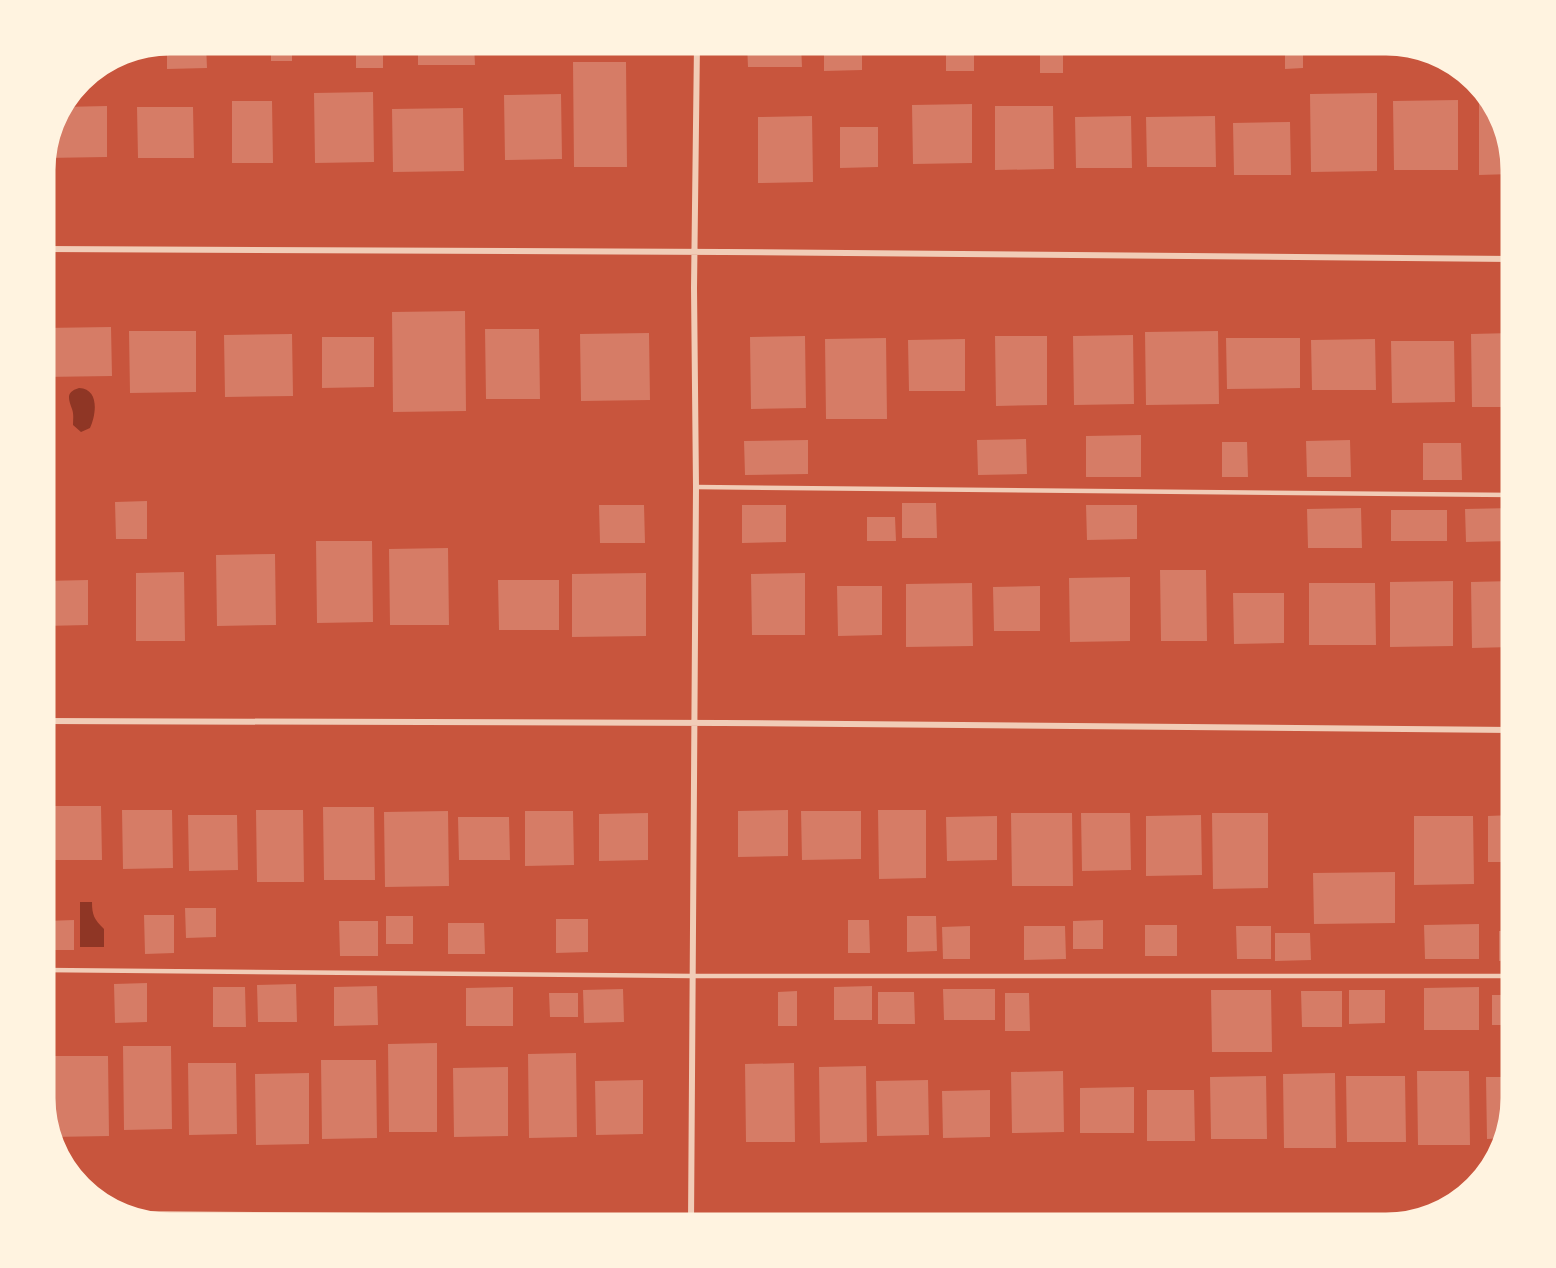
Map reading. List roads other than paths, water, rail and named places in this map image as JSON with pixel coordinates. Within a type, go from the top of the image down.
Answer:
[{"type":"street","points":[[690,1214],[697,54]]},
{"type":"street","points":[[54,249],[1502,259]]},
{"type":"street","points":[[54,721],[694,723],[1502,730]]},
{"type":"lane","points":[[696,487],[1502,495]]},
{"type":"lane","points":[[54,970],[692,976],[1502,976]]}]
